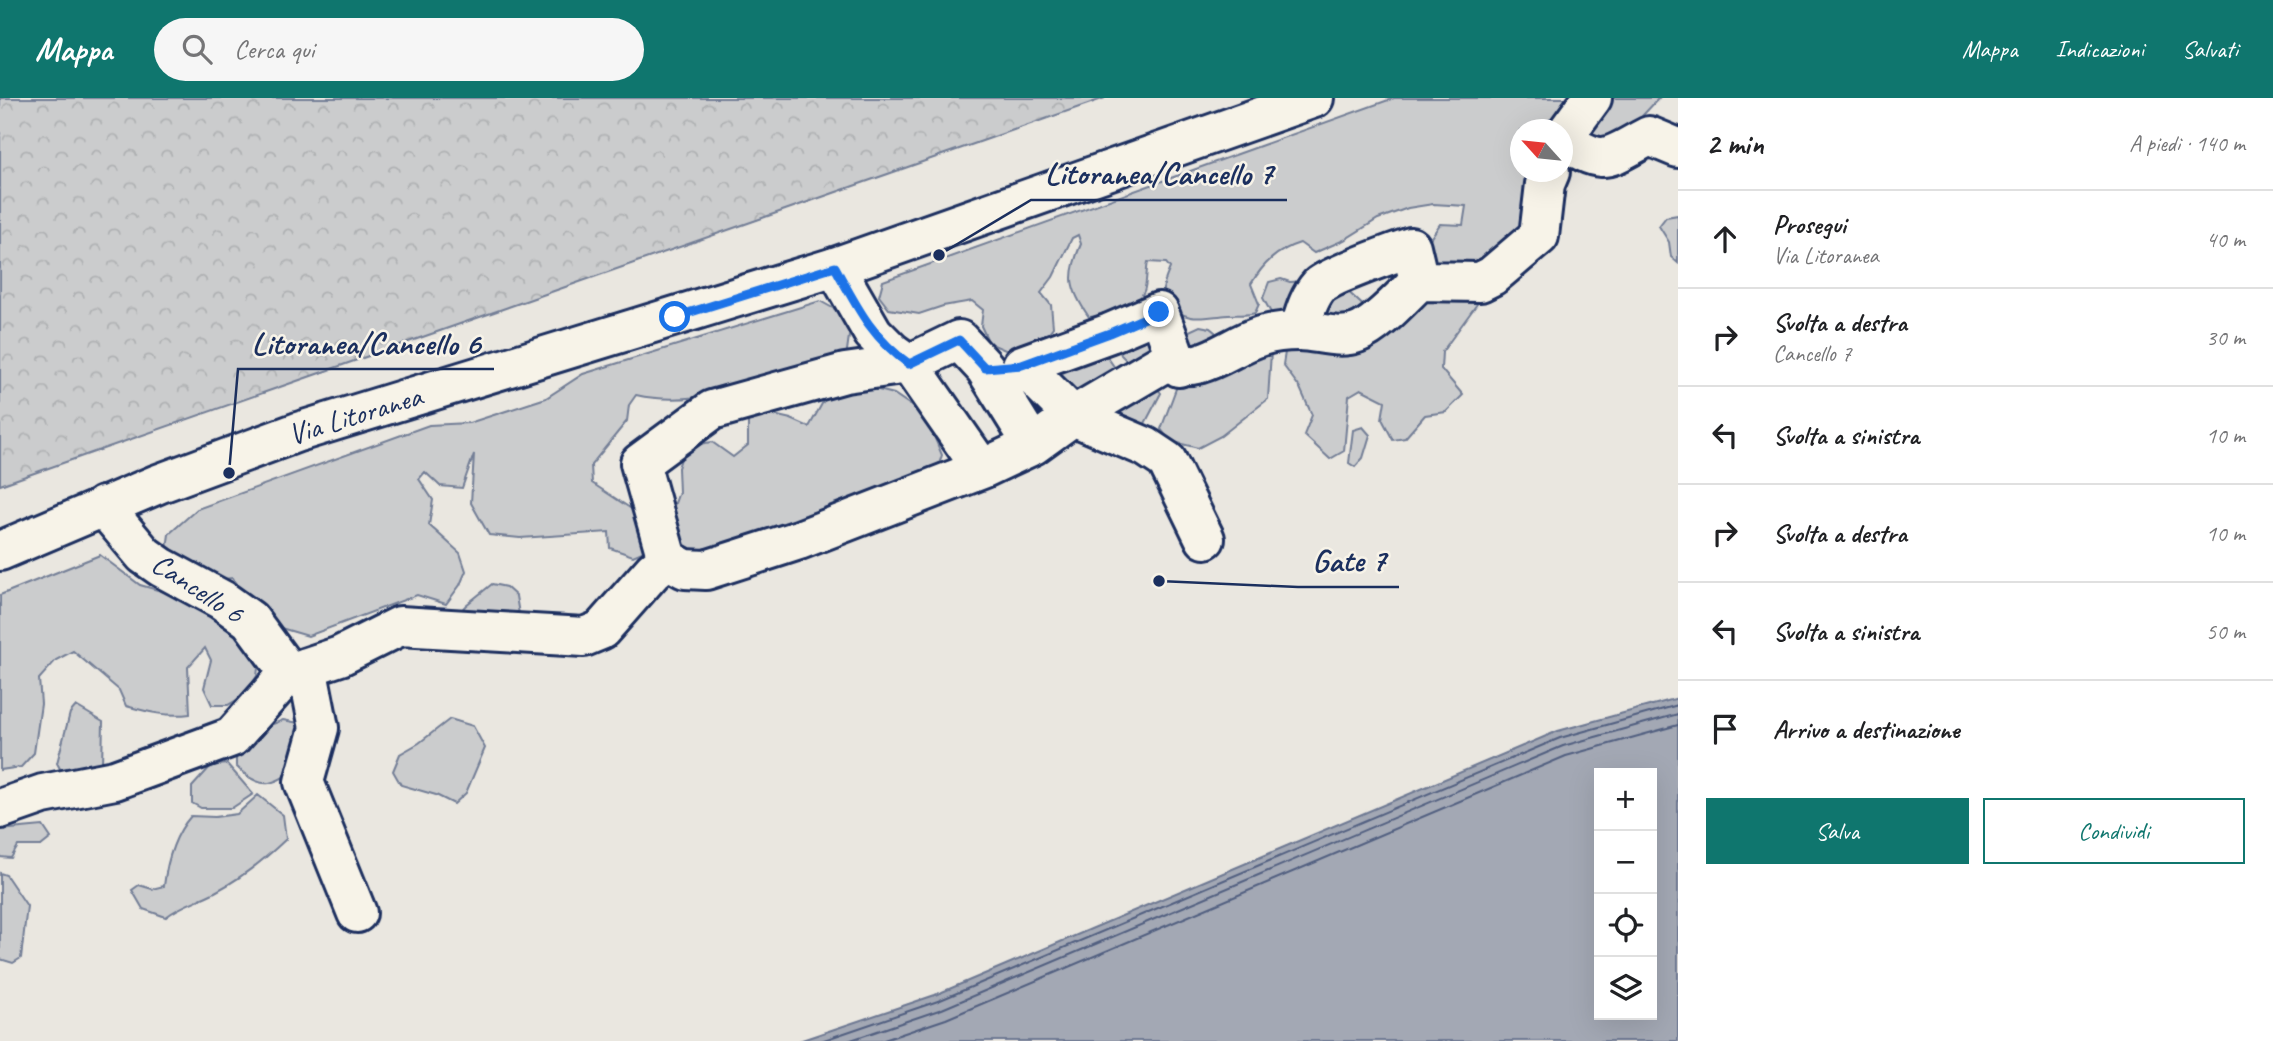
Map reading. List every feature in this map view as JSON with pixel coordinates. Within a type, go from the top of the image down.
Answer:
[{"type":"main road","name":"Via Litoranea","points":[[0,551],[103,506],[215,462],[326,423],[835,267],[1314,98]]},
{"type":"main road","points":[[1573,125],[1592,98]]},
{"type":"main road","points":[[1573,145],[1595,158],[1607,159],[1649,136],[1678,148]]},
{"type":"main road","points":[[1033,445],[985,368],[959,340],[909,364],[845,373],[712,410],[640,464],[667,559],[685,569],[706,570],[799,540],[982,469],[1033,445],[1073,416],[1165,362],[1179,367],[1200,365],[1261,336],[1299,331],[1333,336],[1358,333],[1389,311],[1419,281],[1480,282],[1492,276],[1539,236],[1546,182]]},
{"type":"main road","points":[[1299,331],[1307,307],[1320,285],[1388,255],[1410,247],[1419,281]]},
{"type":"main road","points":[[835,267],[873,333],[909,364],[982,469]]},
{"type":"main road","points":[[985,368],[1022,365],[1159,312],[1179,367]]},
{"type":"main road","points":[[1022,365],[1073,416],[1146,447],[1167,461],[1206,539]]},
{"type":"main road","name":"Cancello 6","points":[[103,506],[144,555],[222,600],[250,620],[298,670]]},
{"type":"main road","points":[[0,809],[43,794],[115,780],[232,737],[298,670],[340,656],[400,626],[584,637],[601,630],[667,559]]},
{"type":"main road","points":[[298,670],[319,728],[304,782],[357,913]]},
{"type":"green space","points":[[0,98],[1105,98],[0,485]]},
{"type":"green space","points":[[1394,98],[1584,98],[1565,119],[1510,119],[1510,182],[1540,182],[1534,207],[1499,260],[1441,267],[1425,256],[1424,248],[1440,224],[1463,225],[1466,206],[1433,204],[1408,208],[1378,219],[1344,240],[1314,253],[1300,243],[1284,250],[1260,270],[1251,284],[1259,304],[1255,313],[1203,318],[1181,314],[1165,299],[1164,286],[1170,268],[1166,263],[1148,262],[1144,291],[1135,303],[1113,314],[1089,317],[1077,298],[1072,282],[1081,244],[1078,235],[1072,238],[1053,277],[1041,293],[1051,305],[1053,327],[1040,344],[1012,353],[989,343],[981,326],[983,310],[972,301],[919,314],[889,309],[879,296],[883,281]]},
{"type":"green space","points":[[1605,98],[1659,98],[1628,131],[1584,143]]},
{"type":"green space","points":[[1678,215],[1678,263],[1671,257],[1669,242],[1659,226],[1666,217]]},
{"type":"green space","points":[[1281,279],[1290,282],[1305,281],[1311,291],[1277,324],[1263,298],[1269,282]]},
{"type":"green space","points":[[1342,286],[1370,312],[1313,323]]},
{"type":"green space","points":[[1421,290],[1478,292],[1477,304],[1442,352],[1441,369],[1463,395],[1446,412],[1425,415],[1405,438],[1393,440],[1382,419],[1385,401],[1361,389],[1349,396],[1344,451],[1330,459],[1304,435],[1312,415],[1300,388],[1283,365],[1285,352],[1299,341]]},
{"type":"green space","points":[[820,301],[838,311],[850,329],[846,358],[769,382],[715,395],[661,398],[636,395],[629,405],[627,421],[591,465],[592,483],[653,527],[649,549],[633,556],[610,548],[609,532],[520,538],[489,535],[471,503],[474,454],[462,488],[440,486],[425,472],[419,479],[433,500],[429,525],[460,553],[466,571],[460,585],[446,604],[417,595],[308,636],[274,626],[246,598],[232,578],[215,580],[166,556],[169,534],[197,509],[429,425],[469,423],[546,398],[583,374]]},
{"type":"green space","points":[[1200,326],[1210,328],[1215,332],[1216,338],[1195,353],[1185,333]]},
{"type":"green space","points":[[1130,329],[1155,336],[1151,352],[1128,362],[1121,355],[1118,346]]},
{"type":"green space","points":[[1093,348],[1106,355],[1117,371],[1076,393],[1054,378],[1063,357]]},
{"type":"green space","points":[[1252,350],[1271,352],[1268,399],[1221,436],[1198,448],[1170,441],[1161,429],[1177,386]]},
{"type":"green space","points":[[851,383],[894,394],[925,415],[942,455],[937,470],[714,557],[687,551],[675,536],[671,514],[679,492],[678,468],[685,446],[712,442],[733,457],[748,445],[748,420],[757,411],[791,419],[809,427],[828,393]]},
{"type":"green space","points":[[1154,384],[1161,393],[1141,431],[1118,416],[1124,399]]},
{"type":"green space","points":[[1363,427],[1370,435],[1363,458],[1355,467],[1349,463],[1353,430]]},
{"type":"green space","points":[[100,555],[140,585],[190,599],[239,618],[260,652],[257,676],[245,695],[228,705],[212,705],[204,688],[211,660],[205,648],[188,667],[190,714],[158,713],[126,706],[119,690],[73,651],[56,660],[39,679],[41,704],[34,753],[21,767],[0,770],[0,595]]},
{"type":"green space","points":[[492,584],[506,587],[516,596],[519,614],[457,615],[466,605]]},
{"type":"green space","points":[[76,706],[103,722],[102,765],[64,776],[57,763],[70,713]]},
{"type":"green space","points":[[450,719],[473,726],[485,748],[466,793],[454,804],[436,795],[401,785],[393,771],[400,754]]},
{"type":"green space","points":[[283,720],[299,723],[304,762],[278,780],[270,783],[255,781],[236,766],[236,755],[260,729]]},
{"type":"green space","points":[[227,764],[253,794],[232,808],[201,808],[192,803],[192,787],[211,766]]},
{"type":"green space","points":[[258,795],[283,815],[286,839],[234,881],[166,917],[143,909],[132,890],[139,885],[152,889],[164,886],[172,849],[191,816],[237,814]]},
{"type":"green space","points":[[43,826],[51,838],[41,846],[18,846],[11,858],[0,857],[0,830]]},
{"type":"green space","points":[[0,873],[6,875],[27,906],[21,958],[13,963],[0,959]]},
{"type":"water","points":[[1678,698],[1678,1041],[799,1041],[935,995],[1558,731]]},
{"type":"place","name":"Litoranea/Cancello 7","points":[[939,255]]},
{"type":"place","name":"Litoranea/Cancello 6","points":[[229,473]]},
{"type":"place","name":"Gate 7","points":[[1159,581]]},
{"type":"route","points":[[675,317],[835,267],[873,333],[909,364],[959,340],[985,368],[1022,365],[1159,312]]}]
